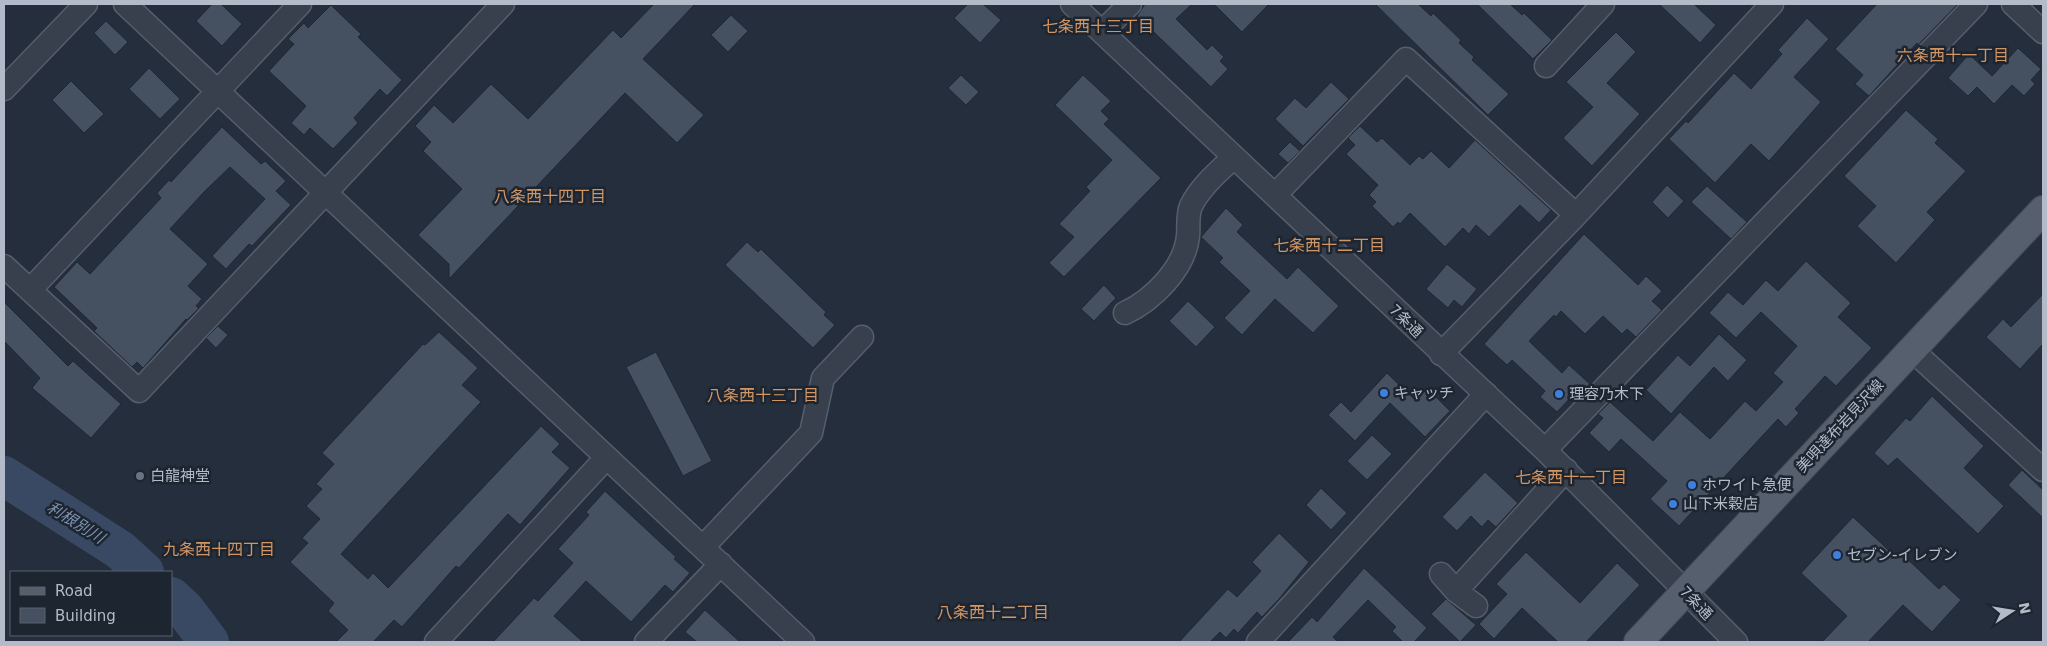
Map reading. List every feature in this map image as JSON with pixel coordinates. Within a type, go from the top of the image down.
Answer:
[{"type":"main road","name":"美唄達布岩見沢線","points":[[1638,642],[2043,210]]},
{"type":"street","points":[[4,89],[86,4]]},
{"type":"street","points":[[125,4],[803,642]]},
{"type":"street","points":[[30,290],[219,92],[300,4]]},
{"type":"street","points":[[4,266],[139,391],[503,4]]},
{"type":"street","name":"7条通","points":[[1072,4],[1566,470],[1736,642]]},
{"type":"street","points":[[1102,32],[1130,4]]},
{"type":"street","points":[[1546,66],[1603,4]]},
{"type":"street","points":[[1441,354],[1576,215],[1772,4]]},
{"type":"street","points":[[1545,450],[1976,4]]},
{"type":"street","points":[[2014,4],[2043,32]]},
{"type":"street","points":[[1275,195],[1406,58],[1576,215]]},
{"type":"street","points":[[1125,313],[1140,306],[1161,286],[1178,264],[1185,251],[1190,208],[1197,196],[1234,156]]},
{"type":"street","points":[[703,547],[812,433],[823,378],[862,336]]},
{"type":"street","points":[[1912,350],[2043,470]]},
{"type":"street","points":[[1260,642],[1486,394]]},
{"type":"street","points":[[436,642],[606,458]]},
{"type":"street","points":[[1456,592],[1566,470]]},
{"type":"street","points":[[646,642],[721,564]]},
{"type":"street","points":[[1441,574],[1456,592],[1476,606]]},
{"type":"building","points":[[212,4],[221,4],[242,24],[222,46],[196,21]]},
{"type":"building","points":[[654,4],[695,4],[643,59],[704,115],[677,143],[625,93],[449,279],[449,264],[418,235],[462,189],[423,151],[431,142],[415,126],[434,105],[453,123],[491,84],[528,119],[613,30],[621,38]]},
{"type":"building","points":[[968,4],[983,4],[1001,20],[980,43],[954,18]]},
{"type":"building","points":[[1145,4],[1192,4],[1176,19],[1207,50],[1212,45],[1224,57],[1220,61],[1228,69],[1211,87],[1137,16]]},
{"type":"building","points":[[1214,4],[1269,4],[1242,32]]},
{"type":"building","points":[[1375,4],[1418,4],[1431,16],[1433,13],[1461,40],[1459,43],[1474,57],[1472,60],[1509,94],[1488,115]]},
{"type":"building","points":[[1477,4],[1510,4],[1522,15],[1524,13],[1552,40],[1533,59]]},
{"type":"building","points":[[1659,4],[1694,4],[1716,25],[1700,43]]},
{"type":"building","points":[[1877,4],[1958,4],[1918,45],[1917,43],[1869,96],[1855,84],[1863,75],[1835,49]]},
{"type":"building","points":[[331,5],[361,34],[358,37],[402,80],[387,96],[380,89],[354,118],[358,123],[333,149],[310,128],[304,135],[291,123],[306,106],[269,71],[294,44],[288,39],[304,23],[308,28]]},
{"type":"building","points":[[731,15],[748,31],[728,52],[711,35]]},
{"type":"building","points":[[1807,18],[1829,39],[1794,77],[1821,102],[1769,161],[1751,144],[1715,183],[1669,139],[1686,121],[1688,123],[1734,73],[1751,89],[1782,54],[1778,50]]},
{"type":"building","points":[[106,21],[128,42],[115,55],[94,33]]},
{"type":"building","points":[[1616,32],[1636,52],[1607,83],[1640,114],[1592,166],[1563,138],[1593,107],[1566,82]]},
{"type":"building","points":[[2018,48],[2041,69],[2031,80],[2035,84],[2024,96],[2012,85],[1994,104],[1977,87],[1968,96],[1948,78],[1969,54],[1992,76]]},
{"type":"building","points":[[149,68],[180,99],[160,119],[129,89]]},
{"type":"building","points":[[961,75],[979,92],[966,105],[948,88]]},
{"type":"building","points":[[1083,75],[1111,101],[1101,111],[1109,119],[1104,124],[1161,178],[1064,277],[1049,263],[1074,237],[1059,224],[1090,191],[1086,187],[1112,160],[1055,105]]},
{"type":"building","points":[[71,81],[104,114],[84,133],[52,100]]},
{"type":"building","points":[[1331,82],[1349,99],[1303,146],[1275,119],[1295,98],[1306,108]]},
{"type":"building","points":[[1906,110],[1938,139],[1935,143],[1966,171],[1927,212],[1935,220],[1896,263],[1857,226],[1876,206],[1844,176]]},
{"type":"building","points":[[1360,126],[1377,142],[1382,138],[1410,165],[1419,156],[1423,159],[1431,151],[1449,168],[1475,140],[1551,210],[1539,223],[1520,205],[1489,237],[1476,225],[1469,234],[1463,228],[1445,247],[1410,213],[1400,224],[1398,222],[1393,227],[1372,206],[1376,202],[1369,195],[1378,185],[1346,154],[1355,145],[1348,138]]},
{"type":"building","points":[[222,127],[261,164],[265,161],[286,181],[276,191],[291,205],[252,246],[249,244],[226,269],[212,256],[265,199],[230,167],[204,192],[170,229],[208,264],[188,286],[202,299],[196,306],[199,308],[186,319],[143,368],[137,362],[132,367],[94,331],[97,328],[54,287],[77,262],[90,274],[161,198],[157,193],[169,180],[171,182]]},
{"type":"building","points":[[1290,142],[1300,151],[1288,163],[1278,154]]},
{"type":"building","points":[[1667,185],[1684,201],[1668,218],[1652,202]]},
{"type":"building","points":[[1707,186],[1747,222],[1731,239],[1691,202]]},
{"type":"building","points":[[1226,208],[1243,225],[1237,232],[1287,279],[1298,267],[1339,306],[1313,333],[1275,299],[1242,335],[1224,318],[1250,291],[1219,262],[1223,258],[1201,237]]},
{"type":"building","points":[[1584,234],[1638,285],[1646,276],[1662,291],[1652,301],[1662,310],[1636,337],[1627,329],[1622,334],[1603,316],[1585,334],[1561,311],[1556,317],[1554,315],[1529,341],[1562,373],[1569,365],[1590,384],[1579,396],[1575,393],[1557,412],[1540,397],[1545,391],[1512,360],[1507,365],[1484,344]]},
{"type":"building","points":[[747,242],[758,252],[761,249],[826,312],[824,315],[835,325],[813,348],[725,265]]},
{"type":"building","points":[[1806,261],[1851,303],[1838,317],[1872,348],[1836,386],[1825,376],[1795,409],[1799,413],[1786,427],[1778,419],[1679,526],[1650,499],[1667,481],[1621,439],[1609,452],[1589,433],[1603,418],[1598,414],[1610,402],[1653,441],[1680,412],[1710,439],[1745,401],[1756,411],[1783,382],[1773,373],[1797,346],[1761,312],[1736,338],[1709,313],[1728,292],[1743,305],[1766,280],[1778,291]]},
{"type":"building","points":[[1447,264],[1477,289],[1462,307],[1454,300],[1448,308],[1426,289]]},
{"type":"building","points":[[1104,285],[1116,298],[1094,321],[1081,309]]},
{"type":"building","points":[[2043,294],[2043,344],[2020,369],[1986,337],[2003,319],[2011,327]]},
{"type":"building","points":[[1188,301],[1215,327],[1196,347],[1169,321]]},
{"type":"building","points":[[4,302],[68,366],[73,361],[121,404],[91,438],[32,388],[40,378],[4,341]]},
{"type":"building","points":[[218,326],[228,335],[216,348],[206,338]]},
{"type":"building","points":[[439,332],[478,368],[462,385],[481,402],[341,554],[368,579],[373,573],[388,588],[541,426],[560,444],[552,452],[570,468],[520,525],[508,514],[459,568],[456,566],[402,627],[394,620],[373,642],[336,642],[348,630],[328,611],[334,603],[290,562],[308,543],[302,538],[320,519],[306,506],[322,489],[316,484],[334,464],[322,453],[423,344],[425,345]]},
{"type":"building","points":[[1719,334],[1747,360],[1728,381],[1714,367],[1671,414],[1646,390],[1678,355],[1690,366]]},
{"type":"building","points":[[656,352],[712,461],[683,476],[626,367]]},
{"type":"building","points":[[1387,373],[1414,399],[1423,390],[1433,400],[1436,397],[1450,411],[1425,437],[1390,403],[1355,441],[1328,415],[1341,402],[1351,412]]},
{"type":"building","points":[[1932,396],[1984,446],[1964,468],[2004,506],[1978,534],[1897,458],[1888,466],[1874,453],[1906,418],[1910,421]]},
{"type":"building","points":[[1372,435],[1392,454],[1367,480],[1347,461]]},
{"type":"building","points":[[2022,470],[2043,490],[2043,518],[2008,485]]},
{"type":"building","points":[[1485,472],[1518,503],[1496,527],[1488,520],[1482,527],[1471,516],[1457,531],[1442,517]]},
{"type":"building","points":[[1321,488],[1347,513],[1331,530],[1306,505]]},
{"type":"building","points":[[605,491],[676,557],[674,559],[690,573],[673,592],[665,585],[631,622],[586,581],[554,616],[583,642],[493,642],[534,598],[538,601],[573,563],[558,549],[589,515],[586,512]]},
{"type":"building","points":[[1853,517],[1896,557],[1900,552],[1939,589],[1944,584],[1961,600],[1932,632],[1903,605],[1868,642],[1822,642],[1847,616],[1801,573]]},
{"type":"building","points":[[1279,533],[1309,562],[1279,599],[1262,617],[1257,612],[1238,633],[1234,629],[1226,638],[1220,632],[1210,642],[1179,642],[1228,589],[1237,597],[1261,571],[1252,562]]},
{"type":"building","points":[[1526,552],[1580,603],[1617,563],[1640,585],[1586,642],[1558,642],[1522,608],[1494,639],[1479,624],[1507,594],[1496,584]]},
{"type":"building","points":[[1364,568],[1427,628],[1414,642],[1403,642],[1392,631],[1396,627],[1368,600],[1333,637],[1338,642],[1288,642],[1312,617],[1317,622]]},
{"type":"building","points":[[1446,599],[1476,625],[1460,642],[1431,614]]},
{"type":"building","points":[[705,610],[740,642],[697,642],[685,632]]},
{"type":"waterway","name":"利根別川","points":[[4,476],[120,550],[143,571]]},
{"type":"waterway","name":"利根別川","points":[[172,598],[185,610],[209,642]]},
{"type":"place","name":"キャッチ","points":[[1384,393]]},
{"type":"place","name":"理容乃木下","points":[[1559,394]]},
{"type":"place","name":"白龍神堂","points":[[140,476]]},
{"type":"place","name":"ホワイト急便","points":[[1692,485]]},
{"type":"place","name":"山下米穀店","points":[[1673,504]]},
{"type":"place","name":"セブン-イレブン","points":[[1837,555]]},
{"type":"district","name":"七条西十三丁目","points":[[1098,26]]},
{"type":"district","name":"六条西十一丁目","points":[[1953,55]]},
{"type":"district","name":"八条西十四丁目","points":[[550,196]]},
{"type":"district","name":"七条西十二丁目","points":[[1329,245]]},
{"type":"district","name":"八条西十三丁目","points":[[763,395]]},
{"type":"district","name":"七条西十一丁目","points":[[1571,477]]},
{"type":"district","name":"九条西十四丁目","points":[[219,549]]},
{"type":"district","name":"八条西十二丁目","points":[[993,612]]}]
